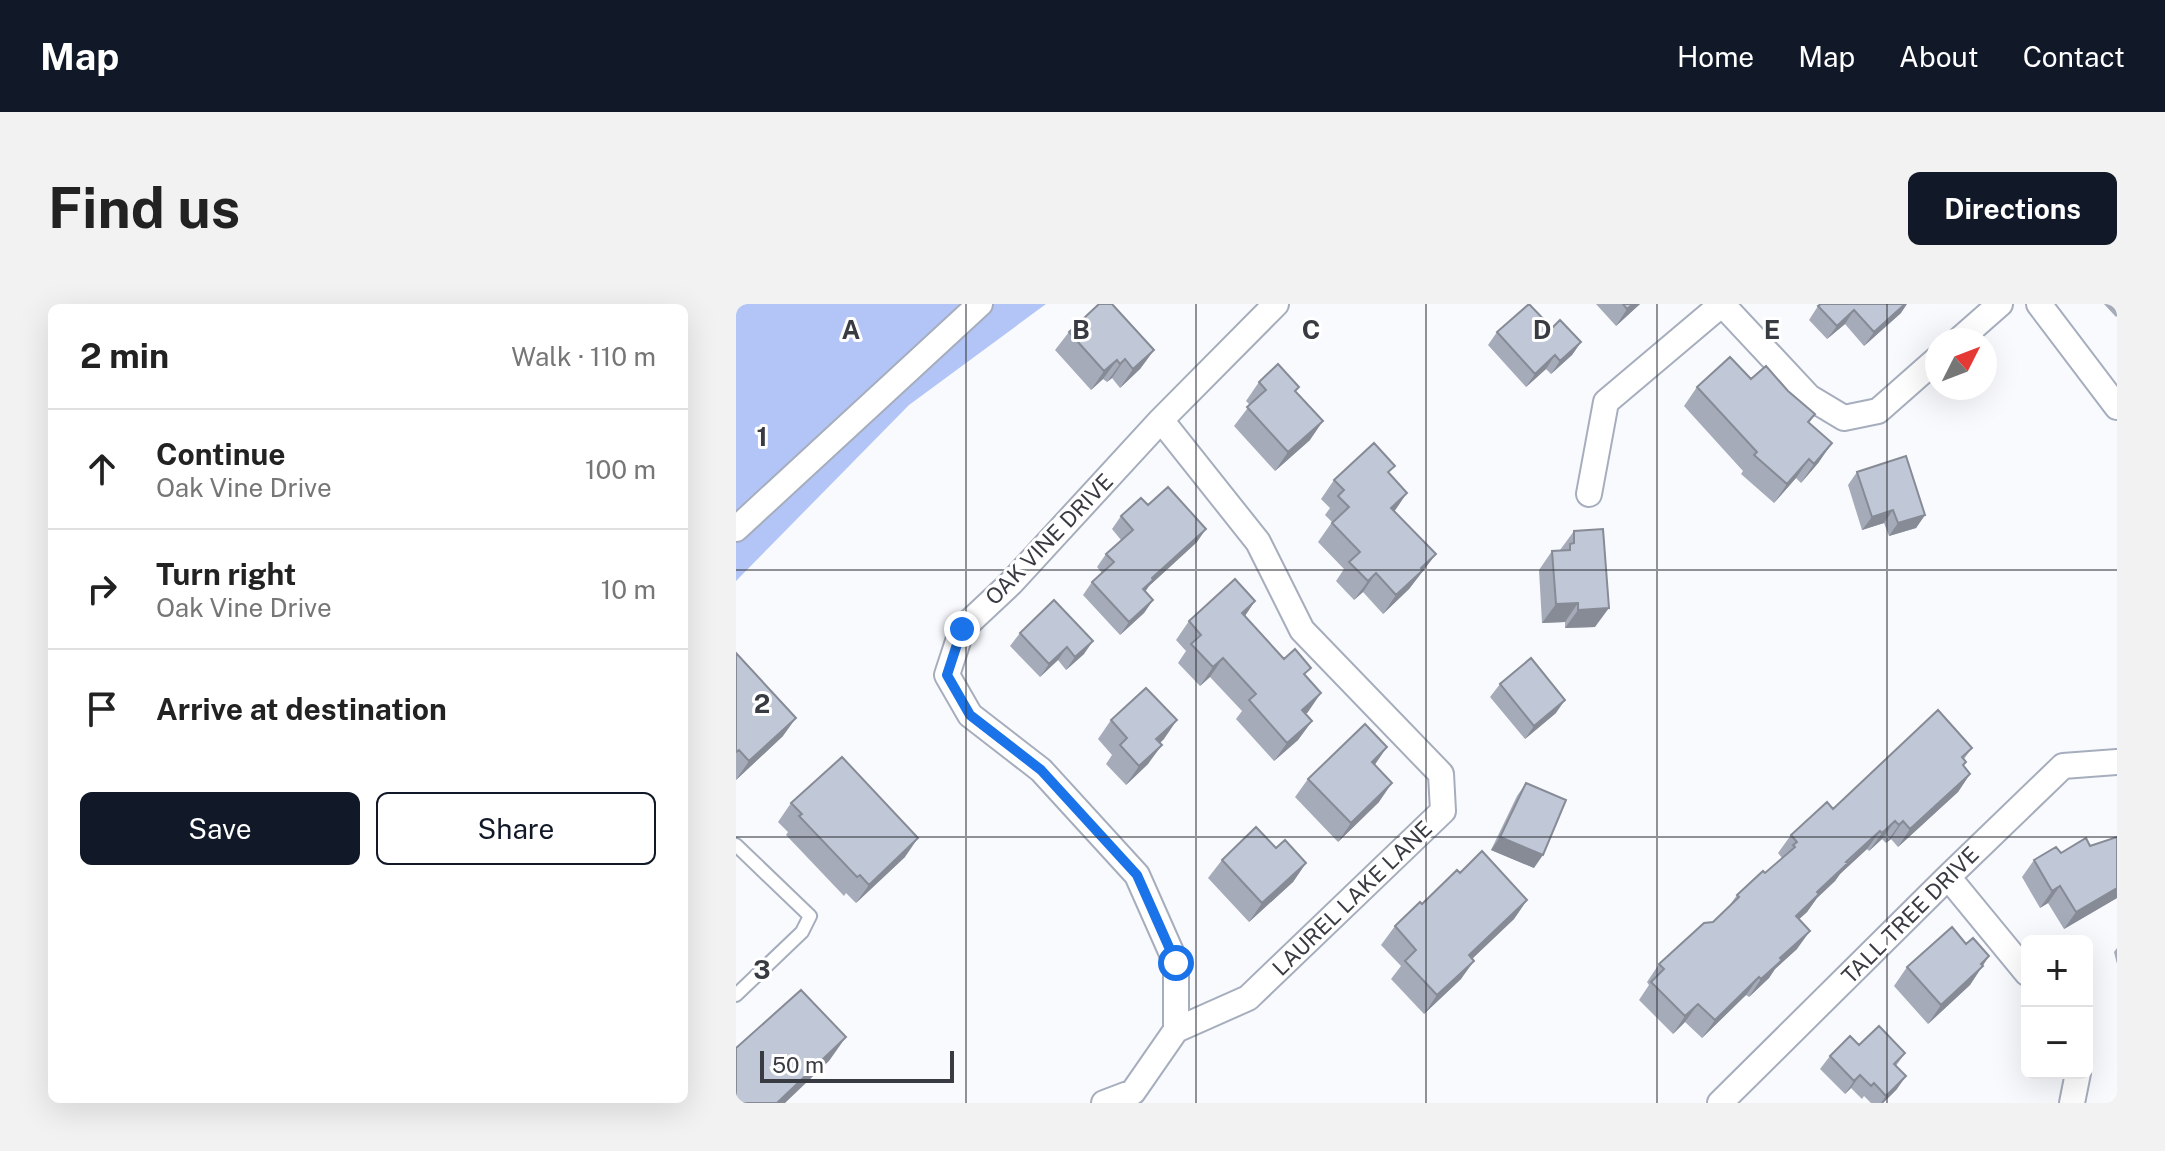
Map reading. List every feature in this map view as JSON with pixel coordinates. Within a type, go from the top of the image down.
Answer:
[{"type":"street","points":[[736,529],[980,304]]},
{"type":"street","name":"OAK VINE DRIVE","points":[[1176,1030],[1176,963],[1137,875],[1041,770],[970,715],[947,675],[962,629],[1011,583],[1161,420],[1276,304]]},
{"type":"street","points":[[1589,494],[1606,402],[1722,304],[1809,397],[1844,418],[1878,411],[1925,370]]},
{"type":"street","points":[[1973,328],[2000,304]]},
{"type":"street","points":[[2039,304],[2117,407]]},
{"type":"street","name":"LAUREL LAKE LANE","points":[[1161,420],[1258,542],[1302,630],[1441,774],[1443,811],[1248,998],[1176,1030]]},
{"type":"street","name":"TALL TREE DRIVE","points":[[1720,1103],[2063,766],[2117,762]]},
{"type":"street","points":[[1948,877],[2021,966]]},
{"type":"street","points":[[1104,1103],[1133,1092],[1176,1030]]},
{"type":"street","points":[[2072,1103],[2077,1079]]},
{"type":"lane","points":[[736,845],[810,916],[802,932],[736,995]]},
{"type":"shaded area","points":[[736,304],[1046,304],[909,405],[736,581]]},
{"type":"building","points":[[1099,304],[1112,304],[1154,350],[1133,369],[1125,359],[1120,364],[1117,360],[1104,371],[1069,332]]},
{"type":"building","points":[[1529,304],[1552,328],[1560,320],[1581,342],[1560,361],[1555,355],[1535,374],[1497,332]]},
{"type":"building","points":[[1905,304],[1874,332],[1854,310],[1837,326],[1818,306]]},
{"type":"building","points":[[1730,357],[1751,379],[1766,366],[1788,391],[1815,414],[1808,422],[1832,443],[1814,464],[1809,459],[1787,484],[1754,455],[1757,452],[1697,387]]},
{"type":"building","points":[[1278,364],[1299,387],[1295,391],[1323,421],[1288,452],[1247,407],[1266,390],[1259,382]]},
{"type":"building","points":[[1374,443],[1395,466],[1388,472],[1407,493],[1391,508],[1436,554],[1396,595],[1376,573],[1368,581],[1349,562],[1360,552],[1332,523],[1349,507],[1338,496],[1344,490],[1334,480]]},
{"type":"building","points":[[1906,456],[1925,515],[1898,523],[1893,510],[1872,517],[1857,472]]},
{"type":"building","points":[[1168,487],[1206,529],[1152,578],[1143,589],[1153,600],[1129,622],[1092,582],[1114,562],[1106,554],[1133,530],[1121,516],[1141,498],[1148,505]]},
{"type":"building","points":[[1603,529],[1609,608],[1578,610],[1578,603],[1556,604],[1552,551],[1570,550],[1570,544],[1574,543],[1574,531]]},
{"type":"building","points":[[1235,579],[1255,601],[1242,613],[1284,659],[1295,649],[1311,668],[1304,674],[1321,693],[1302,710],[1312,721],[1287,743],[1249,700],[1256,694],[1223,658],[1213,667],[1191,644],[1201,635],[1189,621]]},
{"type":"building","points":[[1054,600],[1093,641],[1075,657],[1067,647],[1049,664],[1020,633]]},
{"type":"building","points":[[736,653],[796,718],[749,761],[739,750],[736,752]]},
{"type":"building","points":[[1531,658],[1565,700],[1534,726],[1500,684]]},
{"type":"building","points":[[1146,688],[1177,720],[1156,739],[1162,745],[1139,766],[1120,745],[1127,738],[1111,720]]},
{"type":"building","points":[[1938,710],[1972,748],[1962,757],[1966,762],[1963,765],[1970,774],[1910,829],[1903,821],[1899,825],[1895,821],[1846,862],[1796,916],[1810,931],[1715,1020],[1698,1004],[1685,1016],[1651,982],[1664,969],[1659,964],[1704,923],[1713,922],[1763,871],[1765,873],[1795,847],[1793,845],[1797,842],[1791,835],[1827,802],[1833,809]]},
{"type":"building","points":[[1365,724],[1387,747],[1372,762],[1392,783],[1351,823],[1308,779]]},
{"type":"building","points":[[842,757],[918,838],[869,885],[860,875],[857,877],[799,816],[802,814],[791,803]]},
{"type":"building","points":[[1526,783],[1566,800],[1543,855],[1500,837]]},
{"type":"building","points":[[1256,827],[1276,848],[1285,840],[1306,863],[1262,903],[1222,860]]},
{"type":"building","points":[[2117,837],[2117,888],[2076,912],[2060,886],[2052,891],[2034,860],[2056,847],[2061,853],[2086,838],[2090,846]]},
{"type":"building","points":[[1482,851],[1527,900],[1469,955],[1474,961],[1437,995],[1405,961],[1416,950],[1395,926]]},
{"type":"building","points":[[1952,927],[1966,944],[1973,938],[1989,956],[1981,964],[1983,966],[1941,1005],[1907,967]]},
{"type":"building","points":[[801,990],[846,1037],[777,1103],[736,1103],[736,1048]]},
{"type":"building","points":[[1879,1026],[1905,1053],[1894,1064],[1906,1076],[1886,1096],[1874,1083],[1871,1086],[1860,1075],[1854,1081],[1830,1056],[1850,1036],[1859,1045]]},
{"type":"route","points":[[962,629],[947,675],[970,715],[1041,770],[1137,875],[1176,963]]}]
